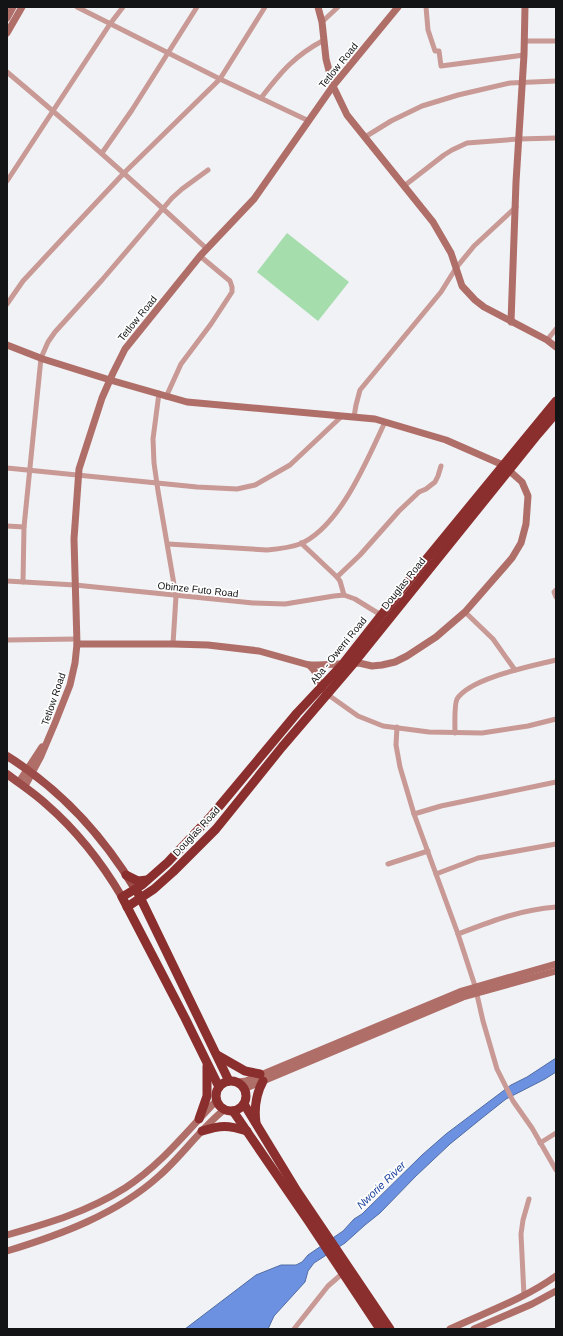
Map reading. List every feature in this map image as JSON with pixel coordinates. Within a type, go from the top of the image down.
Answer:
[{"type":"highway","name":"Aba - Owerri Road","points":[[122,897],[147,880],[190,840],[297,713],[324,691],[381,615],[506,467],[556,401]]},
{"type":"highway","name":"Douglas Road","points":[[154,889],[216,829],[324,691],[353,664],[506,467],[556,413]]},
{"type":"highway","points":[[126,875],[138,880],[147,880]]},
{"type":"highway","points":[[135,889],[217,1055],[233,1082]]},
{"type":"highway","points":[[127,907],[154,889]]},
{"type":"highway","points":[[147,912],[146,903],[148,897],[154,889]]},
{"type":"highway","points":[[122,897],[219,1087]]},
{"type":"highway","points":[[185,1018],[196,1013]]},
{"type":"highway","points":[[217,1055],[245,1071],[262,1077],[257,1092],[255,1114],[256,1125]]},
{"type":"highway","points":[[199,1119],[207,1096],[207,1064]]},
{"type":"highway","points":[[229,1110],[237,1110],[246,1100],[246,1092],[241,1085],[233,1082],[225,1082],[219,1087],[217,1091],[218,1104],[229,1110],[247,1130],[312,1220],[380,1329]]},
{"type":"highway","points":[[244,1104],[297,1190],[312,1220]]},
{"type":"highway","points":[[202,1131],[220,1126],[236,1127],[247,1130]]},
{"type":"highway","points":[[343,1268],[390,1329]]},
{"type":"main road","points":[[7,756],[30,771],[79,815],[108,848],[135,889]]},
{"type":"main road","points":[[7,774],[22,784],[47,805],[84,844],[104,868],[122,897]]},
{"type":"street","points":[[7,18],[13,7]]},
{"type":"street","points":[[7,33],[22,7]]},
{"type":"street","points":[[77,7],[220,79],[309,121]]},
{"type":"street","points":[[7,180],[54,111],[110,24],[124,7]]},
{"type":"street","points":[[102,153],[132,110],[197,7]]},
{"type":"street","points":[[7,304],[23,282],[124,173],[220,79],[265,7]]},
{"type":"street","points":[[318,7],[322,22],[326,59],[333,86],[347,115],[433,222],[451,253],[462,286],[484,307],[547,340],[556,347]]},
{"type":"street","points":[[322,22],[338,7]]},
{"type":"street","name":"Tetlow Road","points":[[22,784],[50,735],[70,685],[77,642],[74,539],[79,469],[100,405],[125,349],[200,256],[254,198],[333,86],[398,7]]},
{"type":"street","points":[[426,7],[428,30],[435,51],[439,51],[441,66],[524,56]]},
{"type":"street","points":[[511,322],[523,82],[525,7]]},
{"type":"street","points":[[261,98],[286,66],[309,48],[324,40]]},
{"type":"street","points":[[524,41],[556,41]]},
{"type":"street","points":[[7,72],[102,153],[206,249]]},
{"type":"street","points":[[365,137],[391,121],[422,106],[510,83],[556,81]]},
{"type":"street","points":[[404,186],[458,146],[519,139],[556,138]]},
{"type":"street","points":[[23,582],[24,527],[41,358],[48,342],[55,332],[163,209],[182,189],[208,170]]},
{"type":"street","points":[[354,417],[360,390],[441,292],[456,268],[474,246],[516,207]]},
{"type":"street","points":[[173,644],[176,596],[156,483],[153,439],[162,395],[181,364],[211,324],[232,292],[230,281],[200,256]]},
{"type":"street","points":[[547,340],[556,329]]},
{"type":"street","points":[[7,345],[41,358],[110,380],[187,402],[375,419],[446,440],[506,467],[522,482],[528,496],[526,524],[521,543],[512,558],[465,612],[436,636],[407,656],[395,662],[372,666],[359,663],[342,665],[309,665],[259,651],[208,645],[7,640]]},
{"type":"street","points":[[7,468],[197,487],[237,489],[255,485],[290,465],[342,416]]},
{"type":"street","points":[[168,544],[267,550],[280,549],[302,543],[322,529],[335,515],[365,463],[385,422]]},
{"type":"street","points":[[337,577],[360,555],[399,511],[419,492],[426,489],[434,482],[438,476],[441,466]]},
{"type":"street","points":[[7,526],[24,527]]},
{"type":"street","points":[[302,543],[337,577],[340,581],[344,595],[355,599],[381,615]]},
{"type":"street","name":"Obinze Futo Road","points":[[7,581],[76,585],[253,603],[285,604],[344,595]]},
{"type":"street","points":[[556,590],[554,592],[556,597]]},
{"type":"street","points":[[465,612],[493,639],[515,670]]},
{"type":"street","points":[[454,733],[456,700],[465,690],[496,676],[556,660]]},
{"type":"street","points":[[309,665],[319,678],[324,691],[358,716],[383,726],[429,732],[482,733],[528,726],[556,719]]},
{"type":"street","points":[[397,728],[397,756],[414,814],[458,934],[476,990],[497,1069],[513,1101],[556,1170]]},
{"type":"street","points":[[414,814],[441,806],[556,782]]},
{"type":"street","points":[[436,874],[478,858],[556,844]]},
{"type":"street","points":[[388,864],[428,851]]},
{"type":"street","points":[[458,934],[513,914],[530,910],[556,907]]},
{"type":"street","points":[[233,1082],[246,1081],[262,1077],[392,1021],[418,1008],[556,964]]},
{"type":"street","points":[[476,990],[556,972]]},
{"type":"street","points":[[246,1092],[246,1088],[262,1077]]},
{"type":"street","points":[[7,1235],[68,1217],[100,1203],[126,1188],[164,1156],[217,1100]]},
{"type":"street","points":[[7,1251],[77,1226],[114,1208],[157,1178],[202,1131],[229,1110]]},
{"type":"street","points":[[540,1143],[556,1133]]},
{"type":"street","points":[[524,1296],[521,1234],[529,1199]]},
{"type":"street","points":[[294,1329],[343,1268]]},
{"type":"street","points":[[450,1329],[540,1288],[556,1276]]},
{"type":"street","points":[[474,1329],[551,1295],[556,1291]]},
{"type":"street","points":[[514,1300],[519,1309]]},
{"type":"green space","points":[[287,233],[349,282],[318,321],[257,272]]},
{"type":"water","points":[[556,1058],[556,1072],[506,1099],[450,1144],[380,1213],[345,1243],[314,1263],[308,1271],[305,1282],[274,1316],[268,1329],[185,1329],[256,1275],[281,1265],[296,1265],[302,1262],[308,1255],[343,1231],[446,1134],[511,1085],[527,1077]]},
{"type":"water label","name":"Nworie River","points":[[381,1185]]}]
